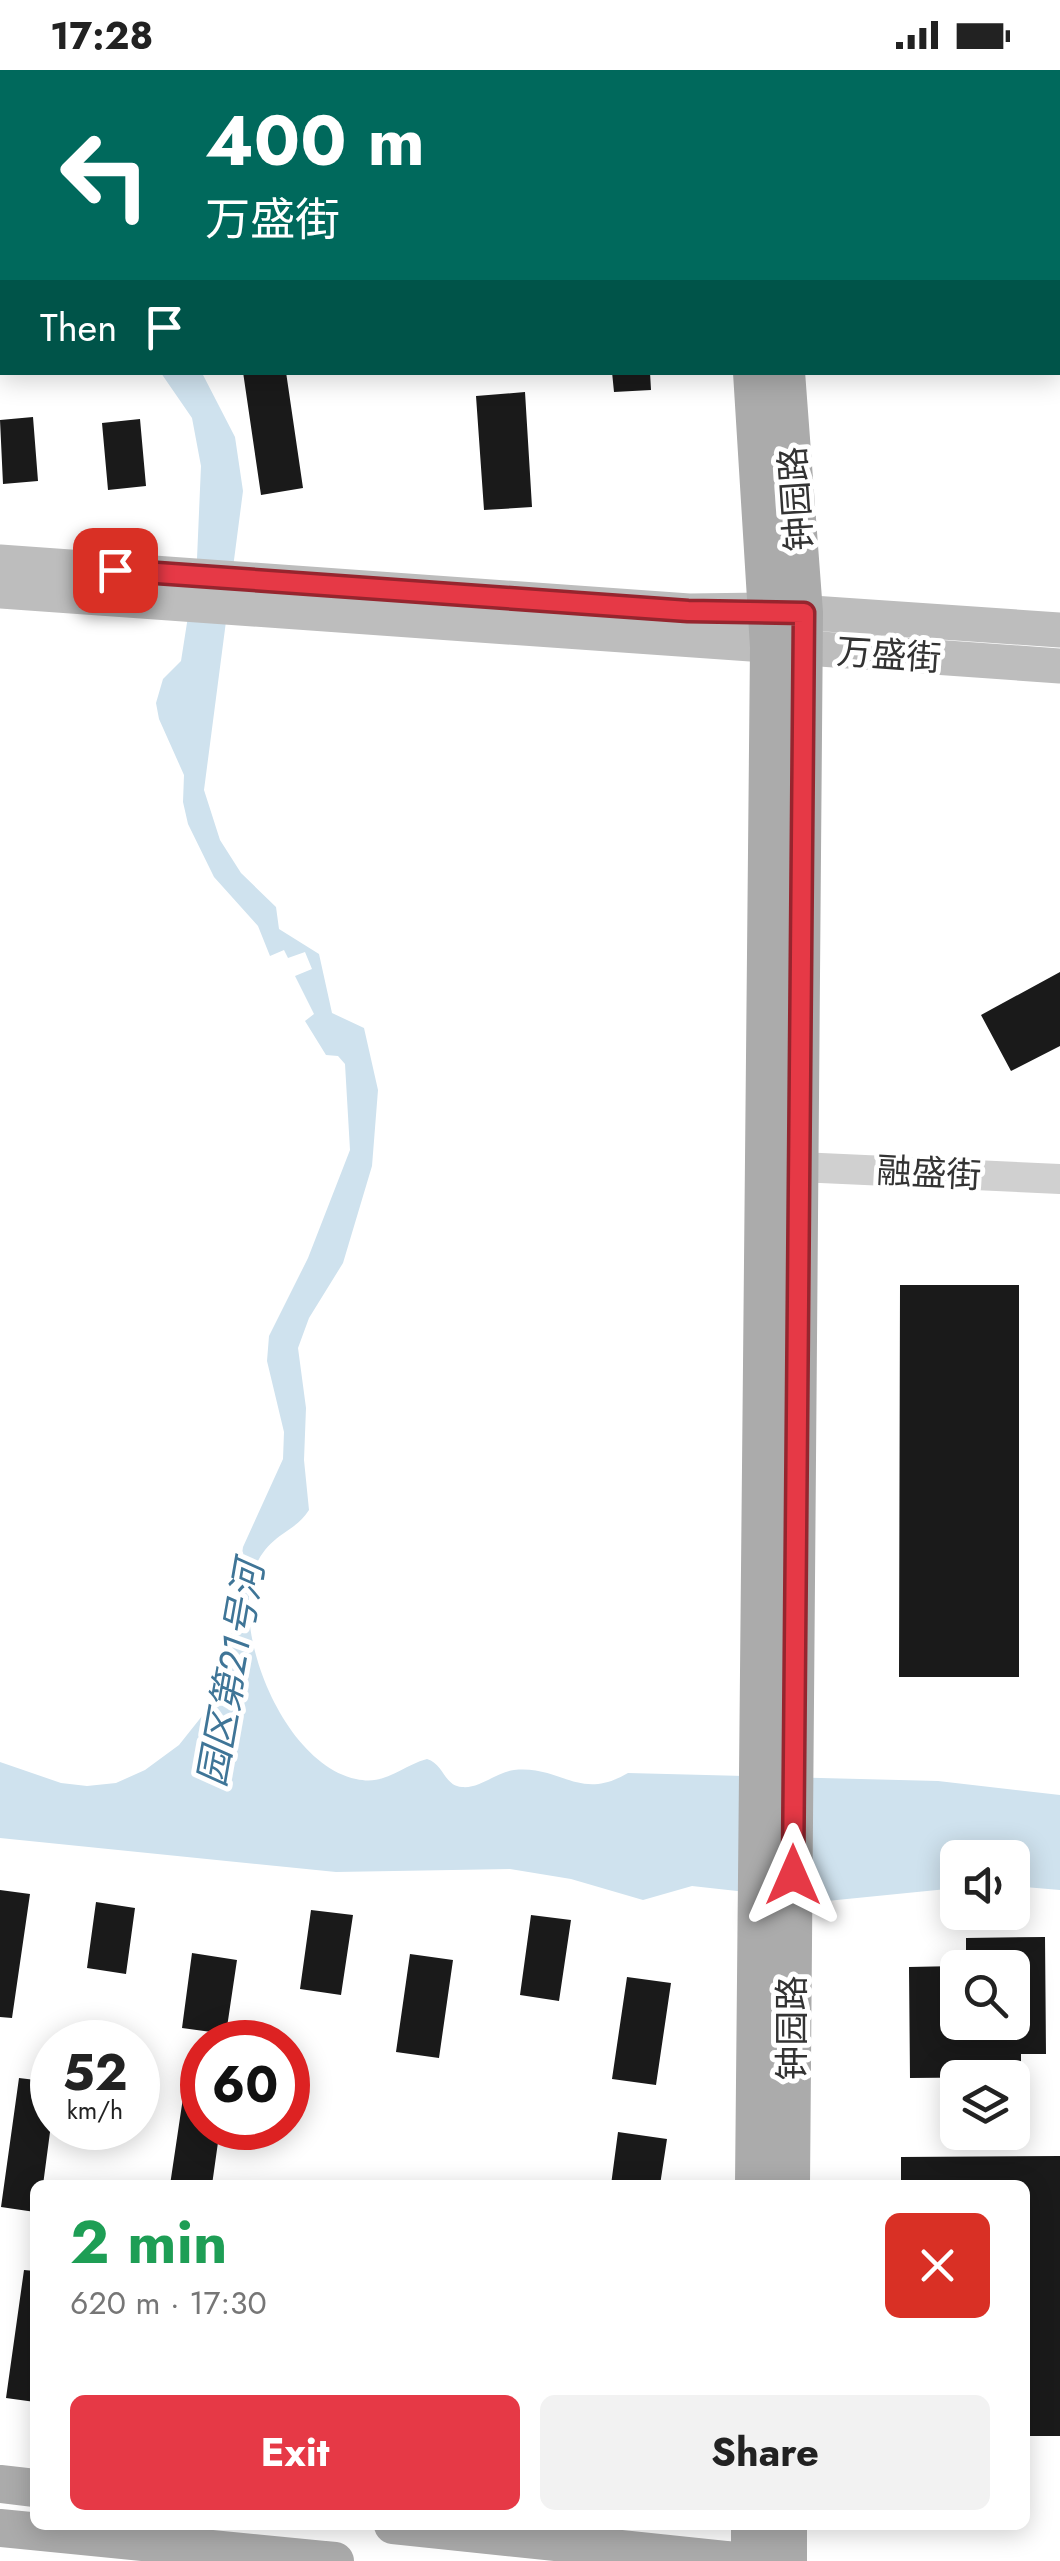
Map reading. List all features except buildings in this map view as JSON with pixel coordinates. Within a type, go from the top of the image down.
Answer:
[{"type":"main road","name":"钟园路","points":[[752,375],[787,630],[799,1167],[776,1763]]},
{"type":"main road","name":"钟园路","points":[[786,375],[775,1910],[790,2180]]},
{"type":"main road","name":"万盛街","points":[[0,562],[234,592],[688,611],[787,630],[1060,666]]},
{"type":"main road","name":"万盛街","points":[[0,590],[188,588]]},
{"type":"main road","name":"万盛街","points":[[787,630],[1060,630]]},
{"type":"main road","name":"钟园路","points":[[754,2180],[775,1910]]},
{"type":"main road","points":[[0,2484],[30,2487]]},
{"type":"main road","points":[[0,2528],[335,2561]]},
{"type":"main road","points":[[441,2530],[736,2561]]},
{"type":"main road","points":[[750,2530],[750,2561]]},
{"type":"main road","points":[[788,2530],[788,2561]]},
{"type":"street","name":"融盛街","points":[[799,1167],[1060,1179]]},
{"type":"water","name":"园区第21号河","points":[[162,375],[203,375],[235,437],[243,491],[204,790],[220,840],[241,873],[276,907],[279,929],[319,954],[332,1013],[364,1028],[378,1090],[372,1166],[343,1263],[309,1318],[298,1348],[306,1408],[304,1460],[309,1510],[266,1548],[254,1570],[249,1597],[257,1660],[286,1723],[307,1749],[330,1768],[356,1779],[385,1778],[427,1759],[451,1783],[462,1787],[507,1771],[530,1770],[596,1784],[628,1773],[938,1781],[1060,1795],[1060,1890],[1030,1887],[1030,1840],[940,1840],[940,1890],[827,1901],[692,1886],[643,1900],[571,1879],[510,1869],[336,1872],[0,1838],[0,1762],[61,1783],[116,1783],[145,1770],[179,1745],[210,1706],[227,1663],[243,1547],[283,1459],[284,1432],[267,1361],[269,1336],[308,1258],[350,1150],[345,1064],[338,1056],[326,1055],[305,1021],[314,1014],[295,976],[312,969],[305,952],[288,958],[284,950],[270,956],[258,926],[214,877],[188,824],[183,802],[184,775],[159,719],[156,703],[163,679],[181,661],[197,559],[201,466],[192,418]]},
{"type":"route","points":[[115,570],[688,611],[804,613],[793,1875]]}]
